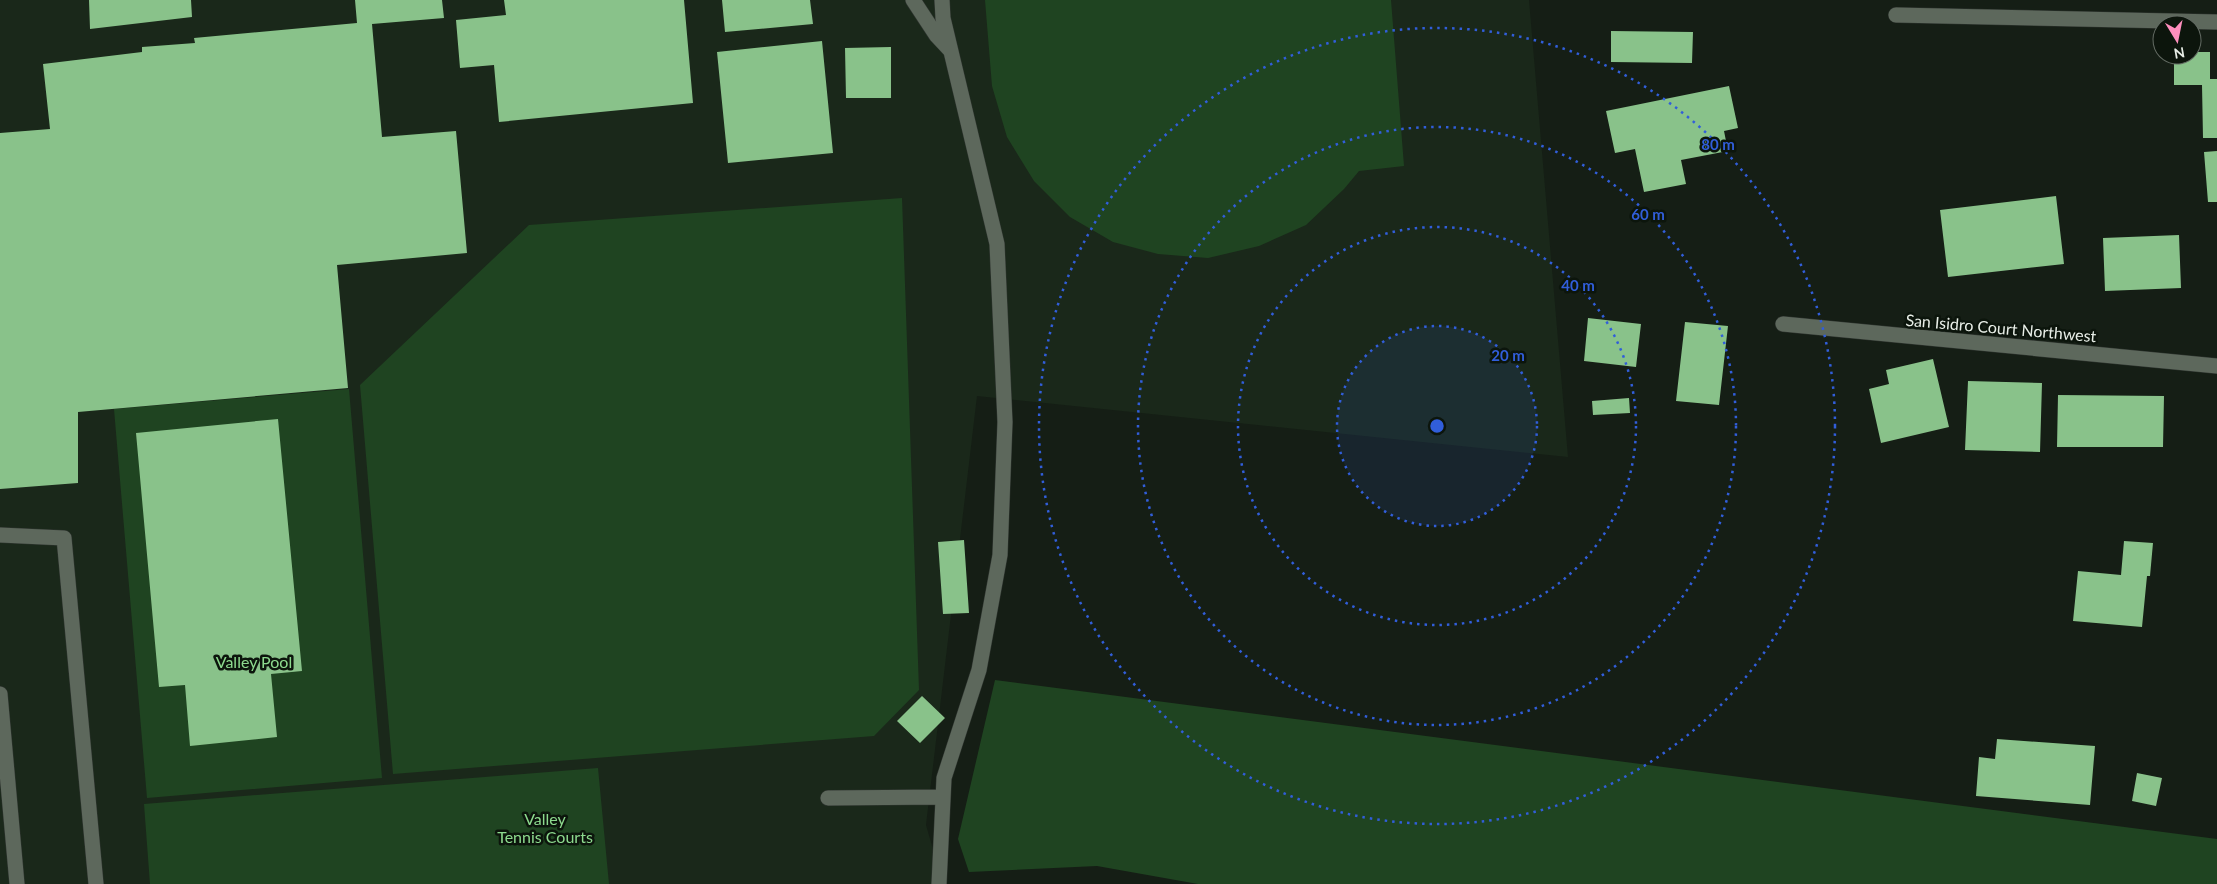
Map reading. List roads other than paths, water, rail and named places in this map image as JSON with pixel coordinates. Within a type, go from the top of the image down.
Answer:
[{"type":"street","points":[[913,0],[936,35],[952,52]]},
{"type":"street","points":[[939,884],[944,778],[979,670],[1000,555],[1005,422],[997,244],[943,18],[942,0]]},
{"type":"street","points":[[1896,15],[2217,22]]},
{"type":"street","name":"San Isidro Court Northwest","points":[[1783,324],[2217,366]]},
{"type":"street","points":[[0,535],[64,538],[96,884]]},
{"type":"street","points":[[0,694],[17,884]]},
{"type":"street","points":[[828,798],[943,797]]},
{"type":"park label","name":"Valley Pool","points":[[254,662]]},
{"type":"park label","name":"Valley Tennis Courts","points":[[545,828]]}]
